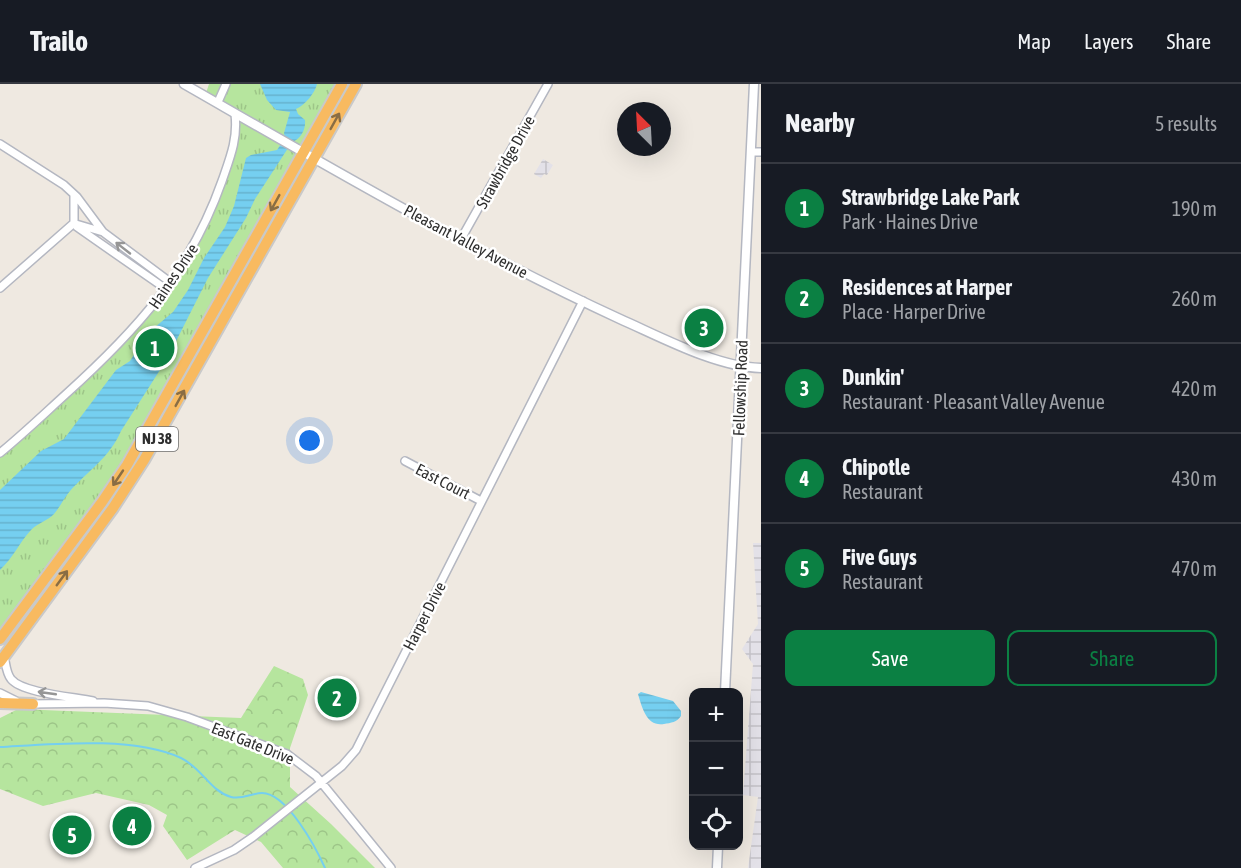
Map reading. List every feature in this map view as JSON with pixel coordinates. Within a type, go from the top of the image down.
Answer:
[{"type":"highway","name":"NJ 38","points":[[2,637],[127,465],[298,149],[342,84]]},
{"type":"highway","name":"NJ 38","points":[[2,659],[113,508],[144,460],[356,84]]},
{"type":"highway","points":[[0,703],[33,704]]},
{"type":"street","name":"Pleasant Valley Avenue","points":[[184,84],[461,239],[583,301],[726,363],[761,368]]},
{"type":"street","points":[[218,102],[226,84]]},
{"type":"street","name":"Strawbridge Drive","points":[[461,239],[548,84]]},
{"type":"street","name":"Fellowship Road","points":[[725,688],[754,146],[754,84]]},
{"type":"street","name":"Haines Drive","points":[[0,453],[109,356],[168,286],[191,251],[211,211],[234,147],[235,114]]},
{"type":"street","points":[[0,144],[57,180],[74,195],[103,232],[168,286]]},
{"type":"street","points":[[754,146],[761,152]]},
{"type":"street","points":[[0,288],[74,223],[74,195]]},
{"type":"street","points":[[74,223],[89,236],[168,286]]},
{"type":"street","points":[[74,223],[103,232]]},
{"type":"street","name":"Harper Drive","points":[[195,868],[234,850],[254,837],[342,766],[356,750],[583,301]]},
{"type":"street","name":"East Court","points":[[405,461],[482,501]]},
{"type":"street","name":"East Gate Drive","points":[[2,659],[8,674],[18,686],[104,703]]},
{"type":"street","name":"East Gate Drive","points":[[0,693],[13,700],[33,704],[104,703],[148,706],[287,754],[308,768],[322,782],[391,868]]},
{"type":"street","points":[[717,868],[718,850]]},
{"type":"shaded area","points":[[543,159],[553,165],[547,175],[544,174],[541,178],[534,174]]},
{"type":"shaded area","points":[[753,543],[761,543],[761,868],[748,868],[758,797],[743,795],[753,664],[742,649],[758,624]]},
{"type":"green space","points":[[209,84],[342,84],[127,465],[0,638],[0,453],[137,325],[202,231],[236,135],[235,114],[205,96]]},
{"type":"green space","points":[[274,666],[303,679],[308,695],[290,748],[290,787],[375,868],[283,868],[261,842],[235,830],[187,860],[163,826],[167,815],[149,805],[96,793],[43,806],[0,789],[0,718],[18,709],[241,718]]},
{"type":"water","points":[[260,84],[317,84],[309,98],[296,109],[305,120],[302,133],[292,142],[255,199],[246,218],[208,278],[167,359],[111,449],[70,491],[54,514],[31,530],[0,570],[0,490],[41,451],[64,439],[116,370],[130,361],[148,333],[173,312],[225,227],[234,206],[246,158],[277,150],[285,138],[284,133],[290,112],[276,110],[267,100]]},
{"type":"water","points":[[641,692],[673,701],[681,711],[681,716],[669,723],[653,723],[644,710],[638,694]]},
{"type":"waterway","points":[[0,747],[68,743],[117,744],[162,751],[181,758],[195,767],[217,790],[231,797],[239,798],[262,793],[272,795],[291,811],[300,823],[325,868]]},
{"type":"place","name":"Dunkin'","points":[[704,328]]},
{"type":"place","name":"Strawbridge Lake Park","points":[[155,348]]},
{"type":"place","name":"Residences at Harper","points":[[337,698]]},
{"type":"place","name":"Chipotle","points":[[132,826]]},
{"type":"place","name":"Five Guys","points":[[72,835]]}]
